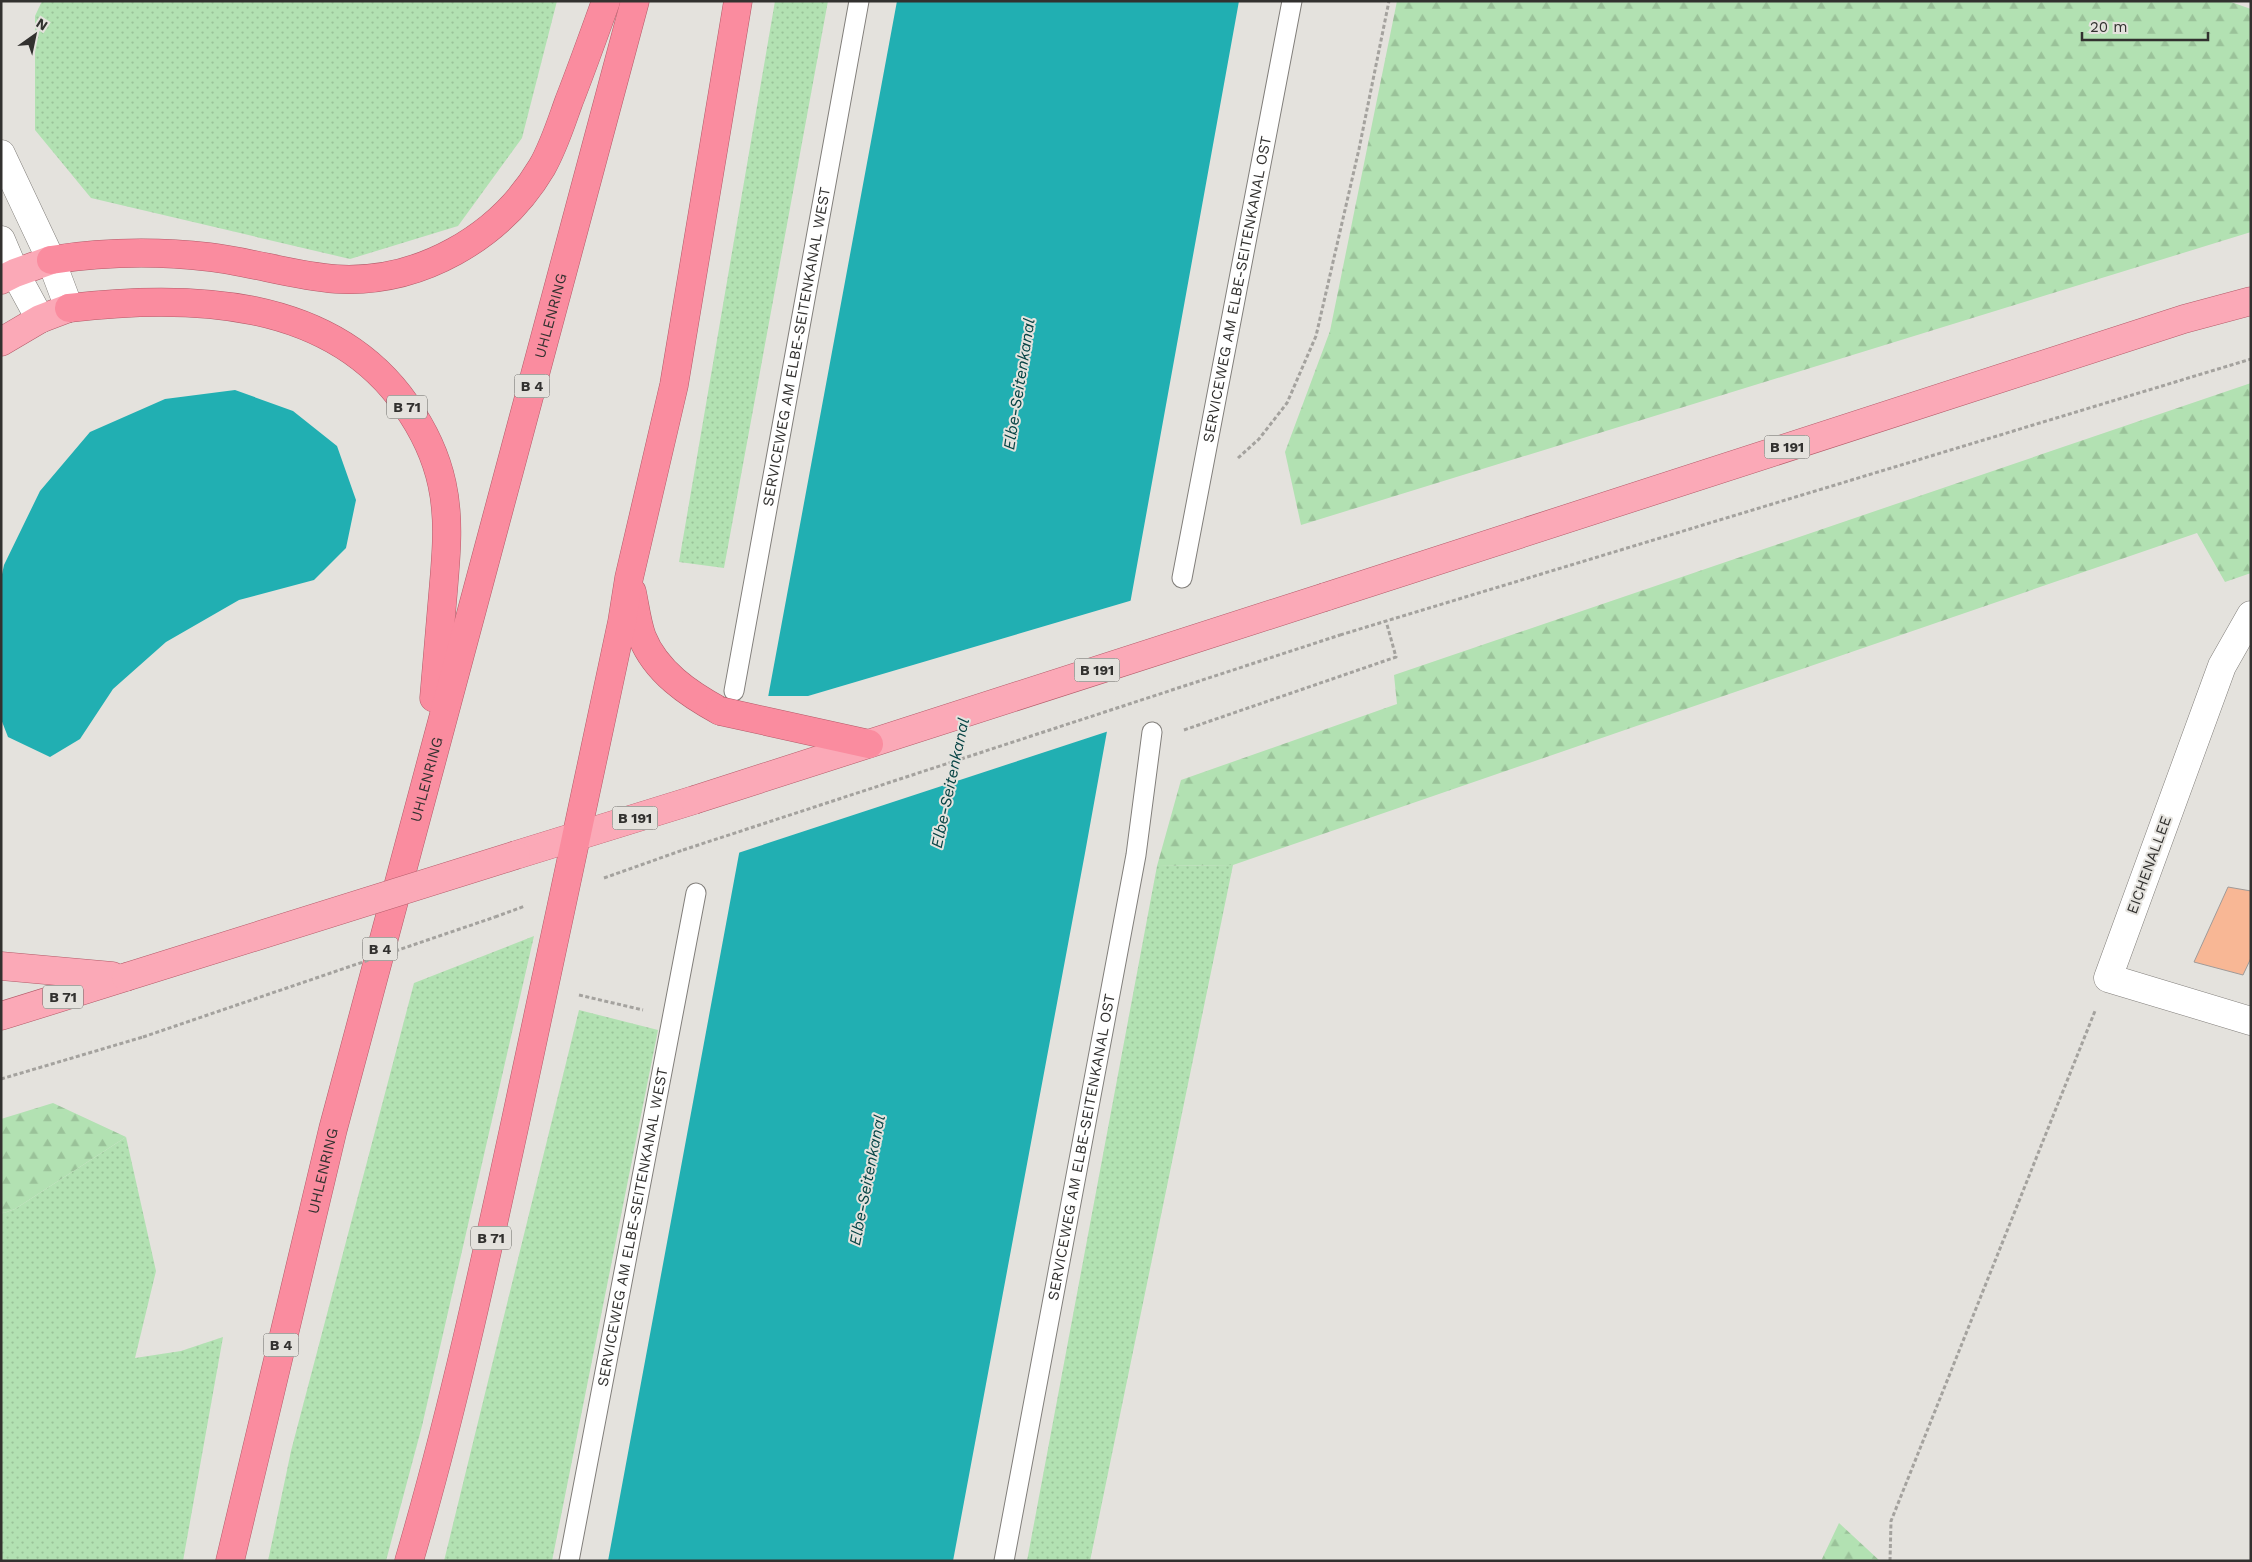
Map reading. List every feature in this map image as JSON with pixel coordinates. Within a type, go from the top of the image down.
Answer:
[{"type":"highway","points":[[51,260],[84,255],[172,255],[252,263],[299,274],[337,279],[374,278],[412,270],[446,256],[475,240],[501,218],[524,194],[542,166],[557,135],[606,1]]},
{"type":"highway","name":"UHLENRING","points":[[230,1561],[330,1138],[635,1]]},
{"type":"highway","points":[[576,837],[622,622],[629,578],[674,385],[738,1]]},
{"type":"highway","name":"B 71","points":[[69,308],[119,302],[170,301],[224,306],[280,316],[313,328],[344,344],[372,365],[396,391],[416,420],[432,451],[442,484],[447,519],[446,564],[428,770]]},
{"type":"highway","points":[[629,578],[642,638],[656,661],[673,680],[695,698],[727,701],[869,744]]},
{"type":"highway","name":"B 71","points":[[410,1561],[431,1487],[475,1310],[576,837]]},
{"type":"main road","points":[[8,277],[51,260]]},
{"type":"main road","name":"B 191","points":[[576,837],[2166,325],[2251,301]]},
{"type":"main road","name":"B 71","points":[[1,342],[40,319],[69,308]]},
{"type":"main road","name":"B 71","points":[[1,1016],[576,837]]},
{"type":"main road","name":"B 71","points":[[1,966],[126,978]]},
{"type":"street","points":[[1,154],[51,260],[69,308]]},
{"type":"street","points":[[1,240],[8,277],[40,319]]},
{"type":"street","name":"EICHENALLEE","points":[[2108,978],[2222,666],[2251,614]]},
{"type":"street","points":[[2108,978],[2251,1021]]},
{"type":"lane","name":"SERVICEWEG AM ELBE-SEITENKANAL WEST","points":[[727,701],[859,1]]},
{"type":"lane","name":"SERVICEWEG AM ELBE-SEITENKANAL OST","points":[[1182,578],[1292,1]]},
{"type":"lane","name":"SERVICEWEG AM ELBE-SEITENKANAL OST","points":[[1004,1561],[1136,855],[1151,737]]},
{"type":"lane","name":"SERVICEWEG AM ELBE-SEITENKANAL WEST","points":[[569,1561],[696,893]]},
{"type":"path","points":[[1232,464],[1259,439],[1287,403],[1316,336],[1359,149],[1389,1]]},
{"type":"path","points":[[683,850],[1340,635],[2251,359]]},
{"type":"path","points":[[1151,737],[1396,657],[1386,621]]},
{"type":"path","points":[[1,1079],[142,1037],[495,917]]},
{"type":"path","points":[[1890,1561],[1891,1520],[2108,978]]},
{"type":"path","points":[[576,994],[639,1009]]},
{"type":"green space","points":[[42,1],[557,1],[522,138],[458,226],[350,259],[91,198],[35,130],[35,16]]},
{"type":"green space","points":[[775,1],[828,1],[724,568],[679,562]]},
{"type":"green space","points":[[1397,1],[2228,1],[2251,9],[2251,232],[1301,525],[1285,452],[1330,331]]},
{"type":"green space","points":[[2251,383],[2251,573],[2225,582],[2197,533],[1233,865],[1157,866],[1181,780],[1397,704],[1394,675]]},
{"type":"green space","points":[[1233,865],[1090,1561],[1027,1561],[1157,866]]},
{"type":"green space","points":[[534,936],[422,1426],[386,1561],[268,1561],[291,1451],[414,983]]},
{"type":"green space","points":[[579,1010],[658,1030],[552,1561],[444,1561]]},
{"type":"green space","points":[[53,1103],[126,1137],[15,1209],[1,1214],[1,1119]]},
{"type":"green space","points":[[126,1137],[156,1271],[135,1358],[181,1351],[223,1337],[183,1561],[1,1561],[1,1214],[15,1209]]},
{"type":"green space","points":[[1839,1523],[1880,1561],[1821,1561]]},
{"type":"water","name":"Elbe-Seitenkanal","points":[[897,1],[1239,1],[1085,853],[953,1561],[608,1561]]},
{"type":"water","points":[[235,390],[293,411],[337,446],[356,500],[346,548],[314,580],[239,600],[166,642],[113,689],[80,739],[50,757],[8,737],[1,719],[1,579],[4,565],[40,491],[90,432],[165,399]]},
{"type":"pier","points":[[1133,600],[1109,731],[738,853],[767,696],[808,696]]},
{"type":"building","points":[[2228,887],[2251,891],[2251,958],[2243,975],[2194,962]]}]
